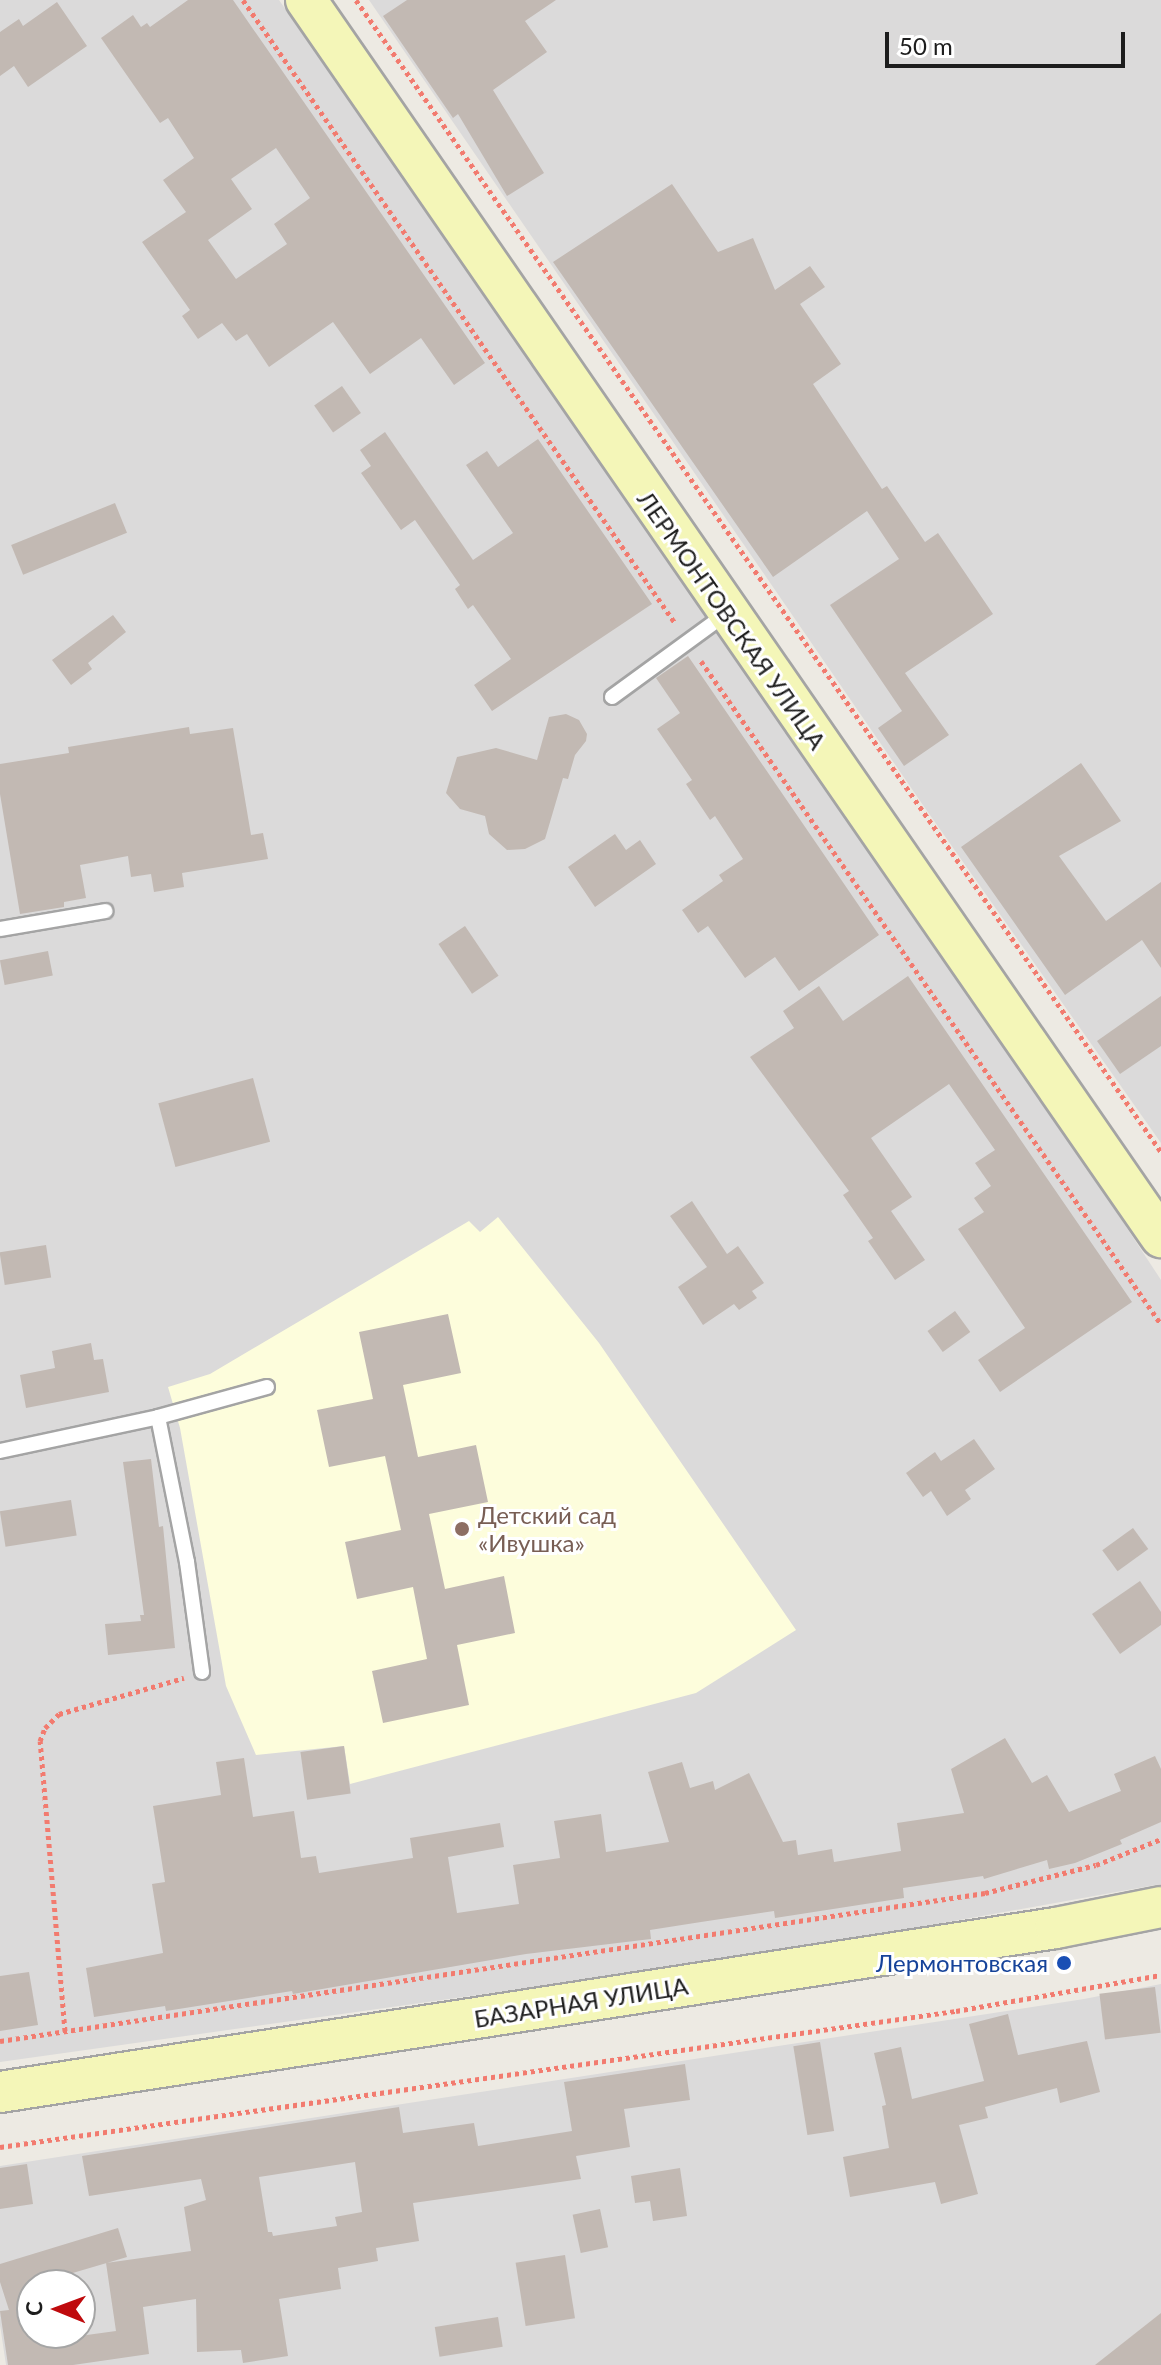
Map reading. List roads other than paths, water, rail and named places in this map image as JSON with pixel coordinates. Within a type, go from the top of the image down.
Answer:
[{"type":"main road","name":"ЛЕРМОНТОВСКАЯ УЛИЦА","points":[[306,0],[726,613],[1161,1237]]},
{"type":"main road","name":"БАЗАРНАЯ УЛИЦА","points":[[0,2092],[1040,1931],[1161,1907]]},
{"type":"lane","points":[[612,697],[726,613]]},
{"type":"lane","points":[[0,929],[105,911]]},
{"type":"lane","points":[[0,1451],[158,1417],[267,1387]]},
{"type":"lane","points":[[158,1417],[187,1562],[202,1672]]},
{"type":"place","name":"Детский сад «Ивушка»","points":[[462,1529]]},
{"type":"place","name":"Лермонтовская","points":[[1064,1963]]}]
